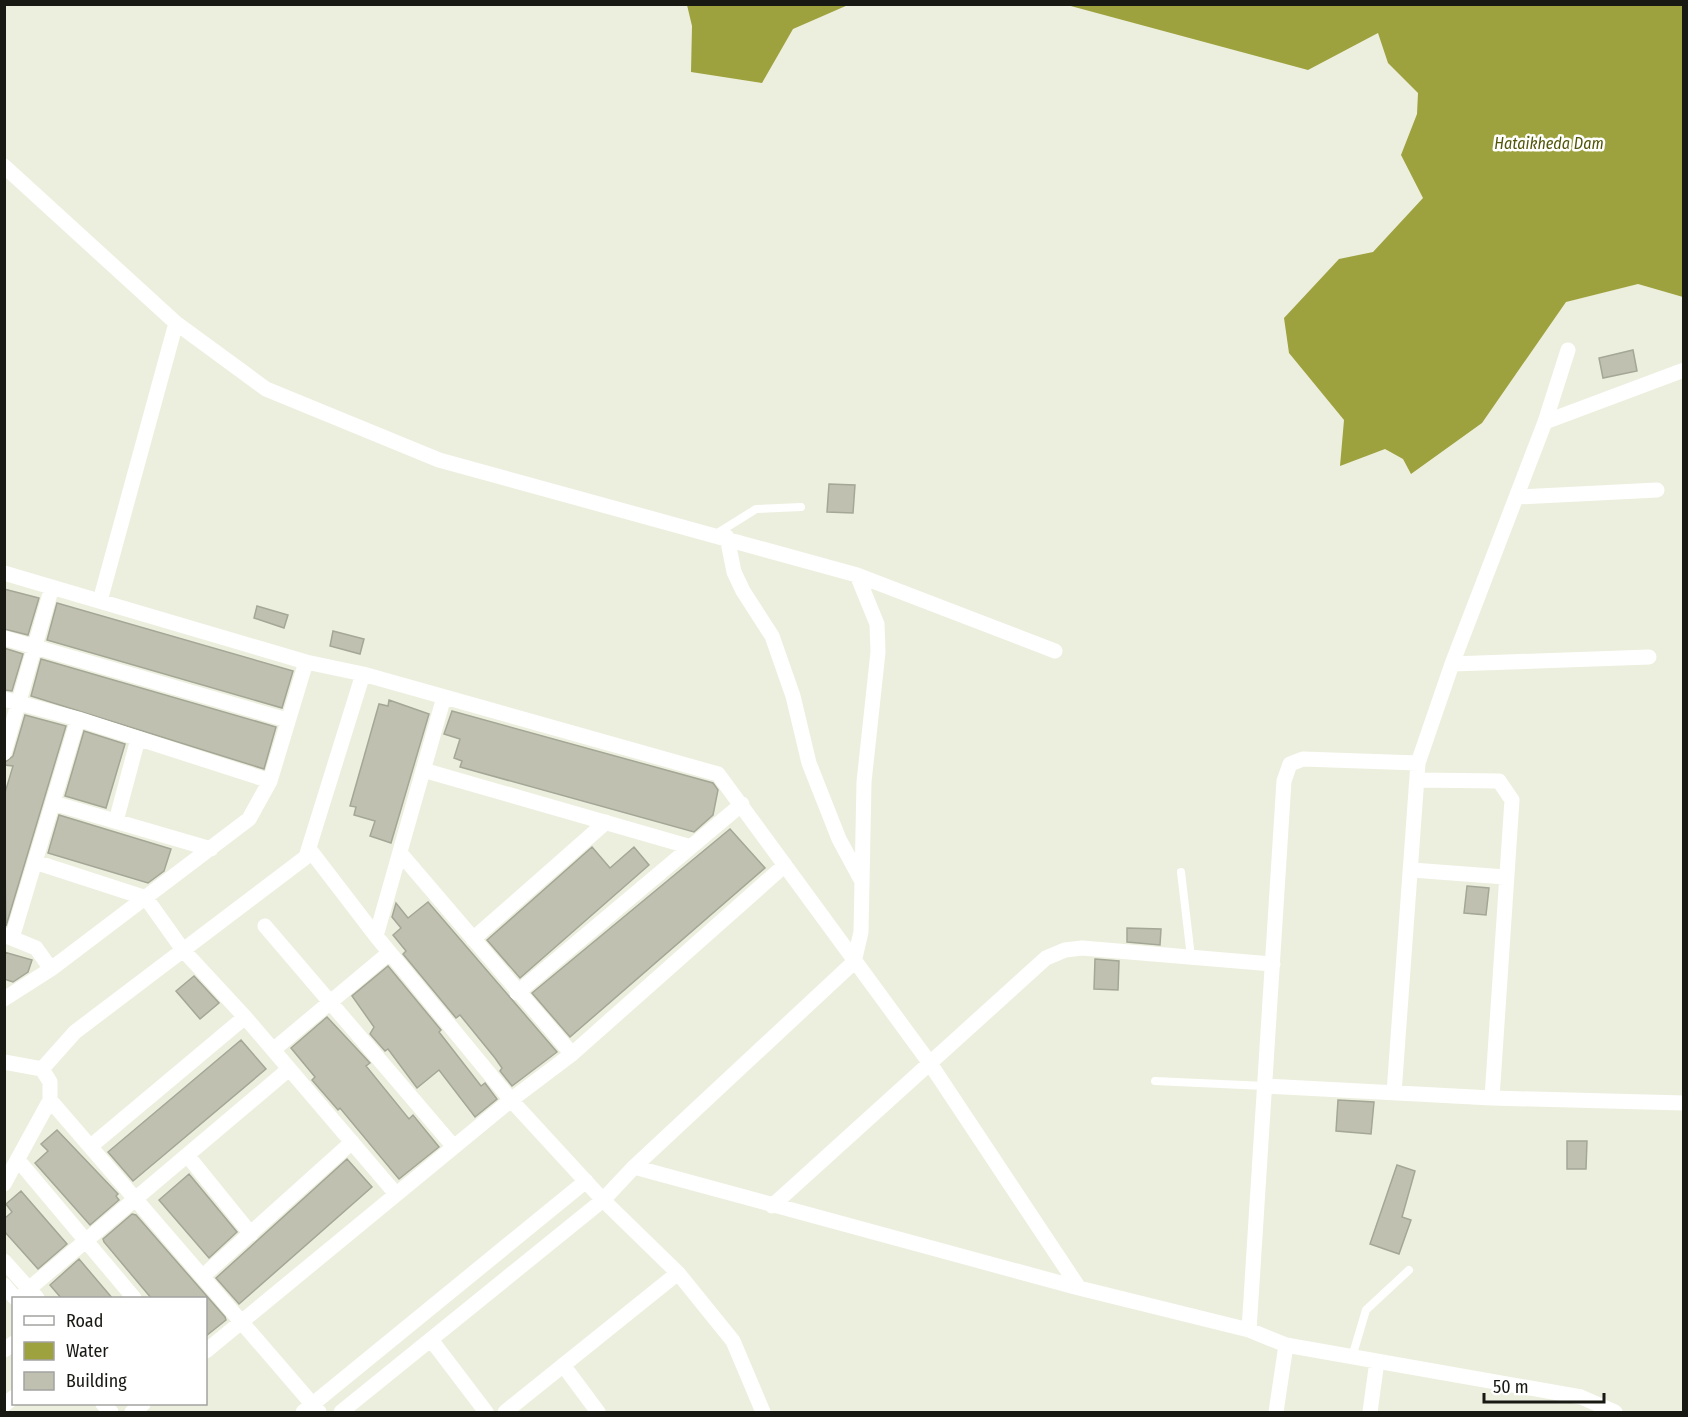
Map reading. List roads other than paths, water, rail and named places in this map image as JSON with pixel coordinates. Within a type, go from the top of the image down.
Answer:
[{"type":"street","points":[[4,166],[176,323],[266,389],[439,460],[857,574],[1055,651]]},
{"type":"street","points":[[100,601],[176,323]]},
{"type":"street","points":[[1394,1093],[1418,763],[1452,664],[1518,497],[1568,350]]},
{"type":"street","points":[[1545,422],[1683,370]]},
{"type":"street","points":[[1518,497],[1657,490]]},
{"type":"street","points":[[722,536],[734,572],[772,636],[793,696],[809,763],[839,839],[860,878]]},
{"type":"street","points":[[4,573],[306,662],[363,674],[718,774],[929,1062],[1079,1288]]},
{"type":"street","points":[[341,1413],[603,1200],[634,1167],[854,962],[861,932],[860,878],[867,743],[878,652],[877,624],[857,574]]},
{"type":"street","points":[[4,753],[12,701],[35,646],[52,587]]},
{"type":"street","points":[[4,638],[287,720]]},
{"type":"street","points":[[1452,664],[1649,657]]},
{"type":"street","points":[[4,999],[51,969],[249,819],[270,781],[306,662]]},
{"type":"street","points":[[42,1069],[75,1032],[301,863],[310,850],[363,674]]},
{"type":"street","points":[[376,936],[444,697]]},
{"type":"street","points":[[12,701],[78,719],[270,781]]},
{"type":"street","points":[[51,969],[36,948],[8,937],[35,862],[78,719]]},
{"type":"street","points":[[116,821],[138,739]]},
{"type":"street","points":[[1249,1330],[1284,781],[1290,764],[1303,759],[1418,763]]},
{"type":"street","points":[[423,770],[691,847]]},
{"type":"street","points":[[1417,780],[1499,781],[1512,800],[1505,877],[1492,1098]]},
{"type":"street","points":[[53,803],[211,849]]},
{"type":"street","points":[[517,993],[742,804]]},
{"type":"street","points":[[472,939],[606,822]]},
{"type":"street","points":[[310,850],[389,953],[511,1100],[603,1200],[678,1273],[734,1341],[763,1413]]},
{"type":"street","points":[[400,853],[517,993],[572,1054]]},
{"type":"street","points":[[35,862],[146,898],[183,950],[245,1017],[396,1194]]},
{"type":"street","points":[[207,1350],[511,1100],[572,1054],[785,865]]},
{"type":"street","points":[[1412,870],[1505,877]]},
{"type":"street","points":[[265,926],[454,1147]]},
{"type":"street","points":[[772,1206],[1046,958],[1065,950],[1082,948],[1273,964]]},
{"type":"street","points":[[273,1050],[389,953]]},
{"type":"street","points":[[91,1146],[245,1017]]},
{"type":"street","points":[[4,1062],[42,1069],[50,1082],[50,1100],[4,1184]]},
{"type":"street","points":[[25,1296],[136,1198],[289,1069]]},
{"type":"street","points":[[1265,1086],[1492,1098],[1683,1103]]},
{"type":"street","points":[[50,1100],[242,1321],[312,1410],[586,1181]]},
{"type":"street","points":[[203,1276],[352,1142]]},
{"type":"street","points":[[187,1155],[251,1234]]},
{"type":"street","points":[[18,1160],[132,1297]]},
{"type":"street","points":[[634,1167],[1079,1288],[1249,1330],[1286,1345],[1581,1397],[1615,1413]]},
{"type":"street","points":[[4,1261],[25,1296]]},
{"type":"street","points":[[505,1413],[678,1273]]},
{"type":"street","points":[[4,1285],[25,1296]]},
{"type":"street","points":[[432,1341],[486,1413]]},
{"type":"street","points":[[1276,1413],[1286,1345]]},
{"type":"street","points":[[1370,1413],[1377,1361]]},
{"type":"street","points":[[563,1365],[598,1413]]},
{"type":"lane","points":[[722,536],[756,509],[801,507]]},
{"type":"lane","points":[[1181,872],[1191,957]]},
{"type":"lane","points":[[1155,1081],[1265,1086]]},
{"type":"lane","points":[[1352,1357],[1366,1310],[1409,1270]]},
{"type":"water","points":[[687,4],[848,5],[793,29],[762,83],[691,72],[692,26]]},
{"type":"water","name":"Hataikheda Dam","points":[[1067,5],[1683,5],[1683,297],[1638,284],[1566,302],[1482,423],[1411,474],[1403,459],[1385,449],[1340,466],[1344,420],[1289,353],[1284,318],[1339,259],[1373,252],[1423,198],[1401,155],[1417,114],[1418,93],[1388,63],[1378,33],[1308,70]]}]
